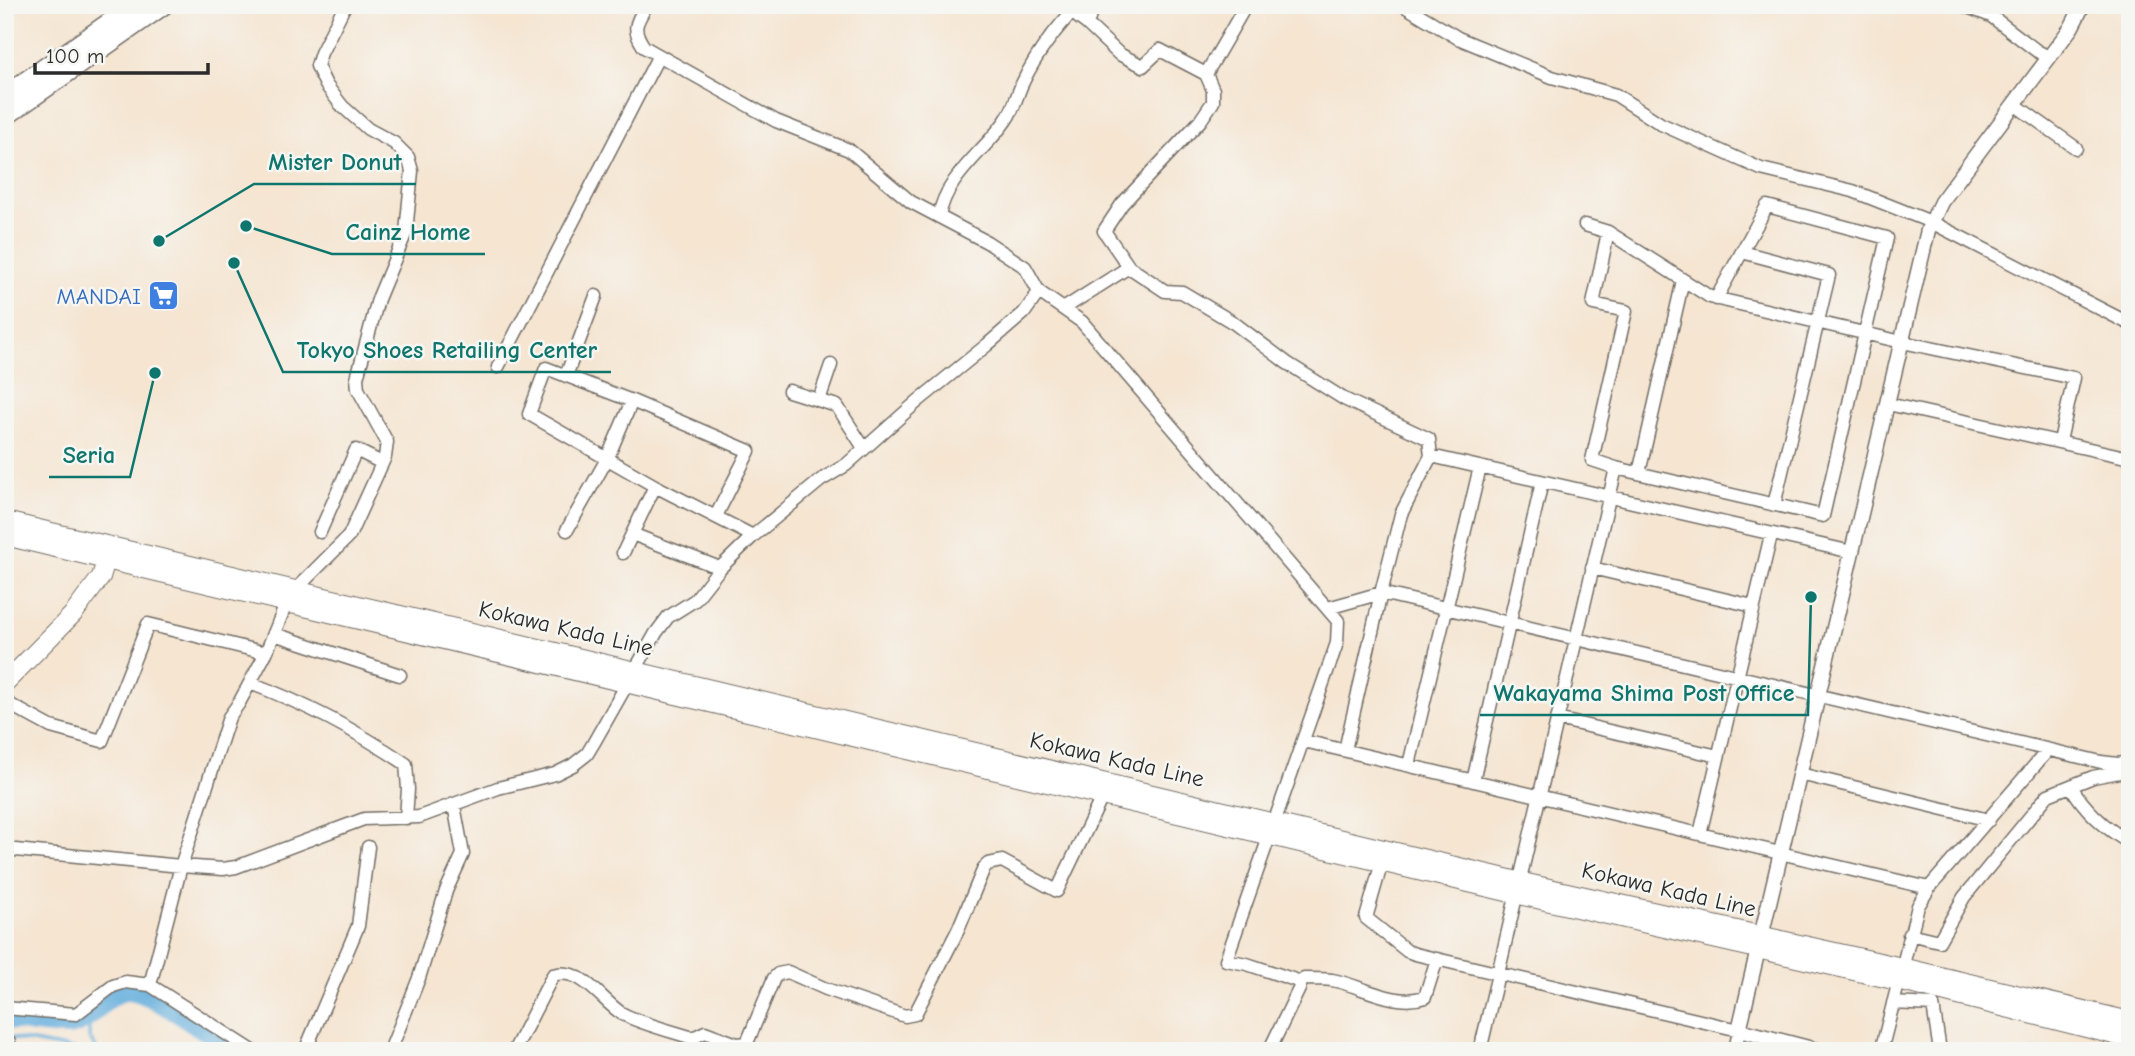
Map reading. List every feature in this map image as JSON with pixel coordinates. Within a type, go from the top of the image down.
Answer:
[{"type":"highway","points":[[5,96],[135,5]]},
{"type":"highway","points":[[5,116],[163,5]]},
{"type":"main road","points":[[5,521],[108,554]]},
{"type":"main road","points":[[5,536],[108,554]]},
{"type":"main road","name":"Kokawa Kada Line","points":[[108,554],[1517,888],[1900,974],[2130,1021]]},
{"type":"main road","points":[[5,683],[74,613],[101,577],[108,554]]},
{"type":"main road","name":"Kokawa Kada Line","points":[[632,677],[1103,795],[1271,828],[1382,862],[1517,888]]},
{"type":"main road","name":"Kokawa Kada Line","points":[[1900,974],[2130,1039]]},
{"type":"street","points":[[150,985],[181,866],[229,717],[250,683],[292,596],[349,536],[382,463],[387,442],[358,389],[356,378],[378,299],[406,232],[412,171],[408,157],[401,150],[368,129],[342,106],[326,85],[317,66],[345,5]]},
{"type":"street","points":[[647,5],[636,23],[635,35],[644,47],[658,57],[776,121],[849,150],[911,202],[987,242],[1025,267],[1039,292],[1082,322],[1338,621],[1337,643],[1226,960],[1301,982]]},
{"type":"street","points":[[1087,24],[1094,5]]},
{"type":"street","points":[[1206,74],[1246,5]]},
{"type":"street","points":[[1403,5],[1458,38],[1552,77],[1616,95],[1661,124],[1762,169],[1853,191],[1931,222],[2130,324]]},
{"type":"street","points":[[1962,5],[1991,16],[2049,57]]},
{"type":"street","points":[[1735,1051],[1931,222],[1941,202],[2071,28],[2083,5]]},
{"type":"street","points":[[939,217],[941,204],[967,165],[1006,121],[1028,72],[1070,14],[1087,24],[1119,54],[1143,66],[1160,50],[1206,74],[1213,90],[1213,102],[1200,121],[1122,204],[1104,231],[1129,267],[1165,291],[1182,292],[1234,323],[1287,363],[1344,399],[1429,439],[1431,456],[1401,514],[1345,750]]},
{"type":"street","points":[[498,367],[658,57]]},
{"type":"street","points":[[2014,104],[2076,148]]},
{"type":"street","points":[[1608,232],[1593,303],[1626,312],[1592,460],[1616,468],[1823,516],[1887,238],[1767,206],[1716,299]]},
{"type":"street","points":[[1585,225],[1608,232],[1716,299],[2074,378],[2060,441]]},
{"type":"street","points":[[1742,252],[1829,275],[1774,505]]},
{"type":"street","points":[[1063,309],[1129,267]]},
{"type":"street","points":[[1639,473],[1684,281]]},
{"type":"street","points":[[5,849],[223,869],[236,867],[364,820],[419,817],[498,788],[555,774],[573,765],[587,754],[668,617],[695,600],[720,568],[753,536],[821,480],[846,465],[1024,313],[1039,292]]},
{"type":"street","points":[[566,376],[596,296]]},
{"type":"street","points":[[819,400],[831,365]]},
{"type":"street","points":[[716,516],[749,452],[632,401],[546,368],[529,414],[656,486],[753,536]]},
{"type":"street","points":[[789,391],[837,406],[864,448]]},
{"type":"street","points":[[567,530],[607,459],[632,401]]},
{"type":"street","points":[[1888,404],[2130,458]]},
{"type":"street","points":[[320,532],[356,450],[382,463]]},
{"type":"street","points":[[1431,456],[1852,552]]},
{"type":"street","points":[[1409,765],[1480,467]]},
{"type":"street","points":[[1480,1051],[1616,468]]},
{"type":"street","points":[[1474,781],[1542,482]]},
{"type":"street","points":[[623,553],[656,486]]},
{"type":"street","points":[[632,534],[720,568]]},
{"type":"street","points":[[1700,834],[1770,535]]},
{"type":"street","points":[[1592,568],[1753,606]]},
{"type":"street","points":[[1328,608],[1381,593],[2101,762],[2130,762]]},
{"type":"street","points":[[5,702],[51,727],[102,741],[148,624],[265,653]]},
{"type":"street","points":[[274,634],[400,676]]},
{"type":"street","points":[[250,683],[319,713],[406,764],[406,818]]},
{"type":"street","points":[[1557,719],[1718,756]]},
{"type":"street","points":[[1304,741],[1929,888]]},
{"type":"street","points":[[1881,1051],[1918,906],[1929,888],[2048,750]]},
{"type":"street","points":[[1909,934],[1940,941],[1964,897],[2048,795],[2093,777],[2130,770]]},
{"type":"street","points":[[1800,774],[1989,820]]},
{"type":"street","points":[[2071,786],[2080,803],[2093,817],[2130,843]]},
{"type":"street","points":[[514,1051],[553,975],[559,973],[585,981],[622,1013],[693,1038],[705,1032],[737,1044],[747,1043],[774,978],[778,974],[788,972],[826,989],[905,1016],[915,1014],[958,930],[984,868],[1002,861],[1056,891],[1103,795]]},
{"type":"street","points":[[390,1051],[419,978],[446,891],[463,854],[454,805]]},
{"type":"street","points":[[305,1051],[358,926],[368,847]]},
{"type":"street","points":[[1382,862],[1366,918],[1407,951],[1820,1051]]},
{"type":"street","points":[[1269,1051],[1304,979],[1332,980],[1374,993],[1414,1001],[1425,997],[1437,960]]},
{"type":"street","points":[[5,1008],[76,1014],[113,986],[126,982],[150,985],[253,1051]]},
{"type":"street","points":[[1893,1003],[1933,1005],[1940,1046]]},
{"type":"waterway","points":[[5,1018],[70,1025],[86,1018],[113,995],[130,990],[168,1006],[237,1051]]},
{"type":"waterway","points":[[89,1015],[89,1038],[98,1051]]},
{"type":"waterway","points":[[5,1037],[82,1051]]},
{"type":"waterway","points":[[2033,1051],[2064,1051]]},
{"type":"place","name":"Cainz Home","points":[[246,226]]},
{"type":"place","name":"Mister Donut","points":[[159,241]]},
{"type":"place","name":"Tokyo Shoes Retailing Center","points":[[234,263]]},
{"type":"place","name":"MANDAI","points":[[164,296]]},
{"type":"place","name":"Seria","points":[[155,373]]},
{"type":"place","name":"Wakayama Shima Post Office","points":[[1811,597]]}]
